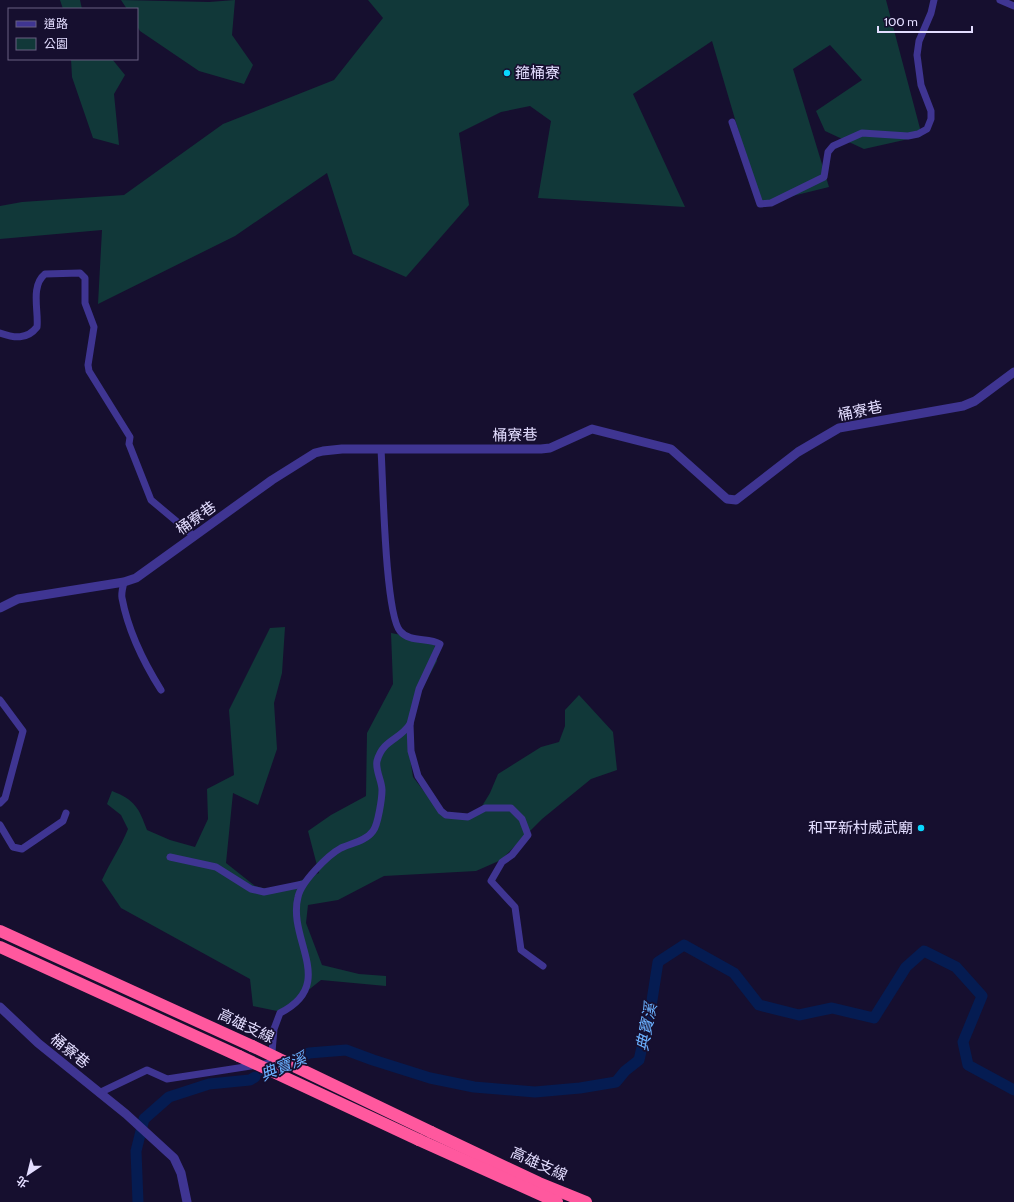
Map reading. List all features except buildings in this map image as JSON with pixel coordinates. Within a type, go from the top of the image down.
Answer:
[{"type":"highway","name":"高雄支線","points":[[0,931],[252,1046],[539,1183],[586,1202]]},
{"type":"highway","name":"高雄支線","points":[[0,947],[557,1202]]},
{"type":"street","points":[[732,122],[760,204],[771,203],[824,177],[828,152],[833,146],[862,133],[908,136],[918,134],[926,129],[931,119],[931,111],[921,85],[917,55],[919,41],[931,13],[934,0]]},
{"type":"street","points":[[1000,0],[1014,6]]},
{"type":"street","points":[[0,333],[12,337],[23,337],[32,333],[37,327],[36,294],[42,277],[45,274],[80,273],[85,278],[85,303],[94,327],[88,371],[130,437],[129,444],[151,500],[194,536]]},
{"type":"street","name":"桶寮巷","points":[[0,608],[18,599],[124,582],[136,578],[272,480],[315,454],[323,451],[342,449],[541,449],[550,448],[592,429],[670,449],[727,499],[736,500],[798,452],[840,428],[963,406],[974,401],[1014,372]]},
{"type":"street","points":[[381,449],[390,596],[399,630],[404,635],[419,640],[433,640],[440,644],[418,689],[410,724],[411,751],[418,776],[441,811],[446,815],[468,818],[485,808],[511,808],[522,819],[528,835],[512,855],[502,862],[491,881],[515,907],[521,950],[543,966]]},
{"type":"street","points":[[124,582],[122,596],[132,632],[147,669],[161,690]]},
{"type":"street","points":[[0,700],[23,731],[4,798],[0,803]]},
{"type":"street","points":[[99,1093],[147,1070],[167,1079],[271,1063],[274,1030],[280,1013],[292,1007],[302,998],[309,972],[296,917],[298,897],[303,884],[340,849],[366,838],[374,830],[382,790],[376,763],[381,749],[392,739],[405,732],[410,724]]},
{"type":"street","points":[[0,825],[13,847],[22,849],[63,821],[66,813]]},
{"type":"street","points":[[170,857],[216,867],[251,889],[264,892],[303,884]]},
{"type":"street","name":"桶寮巷","points":[[0,1006],[38,1043],[126,1114],[152,1136],[174,1158],[178,1164],[187,1202]]},
{"type":"green space","points":[[60,0],[80,0],[82,8],[63,8]]},
{"type":"green space","points":[[121,0],[209,2],[235,0],[232,35],[253,65],[244,84],[199,71],[140,31],[138,28],[138,8],[126,8]]},
{"type":"green space","points":[[368,0],[886,0],[922,136],[864,149],[825,131],[816,111],[862,80],[830,45],[793,69],[829,187],[760,204],[712,41],[633,94],[685,207],[538,198],[551,121],[530,106],[501,112],[459,133],[469,205],[406,277],[353,254],[327,173],[235,236],[98,304],[102,230],[0,239],[0,206],[22,202],[124,195],[223,124],[334,80],[383,18]]},
{"type":"green space","points":[[71,60],[113,60],[125,75],[114,94],[119,145],[93,138],[72,77]]},
{"type":"green space","points":[[285,627],[282,673],[274,703],[277,749],[258,805],[233,793],[226,863],[255,886],[275,891],[319,873],[308,831],[331,815],[366,796],[367,733],[393,684],[391,633],[434,641],[437,661],[420,693],[408,745],[413,777],[433,803],[451,817],[476,816],[490,793],[498,774],[541,747],[559,742],[565,726],[565,710],[579,695],[613,732],[617,770],[591,779],[542,819],[501,860],[476,871],[384,876],[338,900],[308,905],[306,923],[322,965],[359,974],[386,976],[386,986],[321,980],[291,1004],[277,1011],[253,1006],[250,979],[121,908],[102,880],[128,829],[121,815],[107,804],[112,791],[131,801],[138,810],[147,830],[170,840],[195,847],[208,819],[207,789],[234,775],[229,710],[270,628]]},
{"type":"waterway","name":"典寶溪","points":[[301,1057],[309,1053],[346,1050],[430,1078],[474,1087],[535,1092],[580,1088],[616,1082],[625,1071],[639,1060],[650,1013],[658,962],[684,945],[734,973],[759,1005],[799,1015],[832,1008],[874,1018],[906,967],[924,951],[956,967],[982,996],[963,1042],[968,1065],[1014,1090]]},
{"type":"waterway","name":"典寶溪","points":[[293,1060],[301,1057]]},
{"type":"waterway","name":"典寶溪","points":[[255,1077],[265,1073]]},
{"type":"waterway","name":"典寶溪","points":[[138,1202],[136,1151],[144,1119],[169,1097],[209,1084],[250,1080],[255,1077]]},
{"type":"place","name":"箍桶寮","points":[[507,73]]},
{"type":"place","name":"和平新村威武廟","points":[[921,828]]}]
